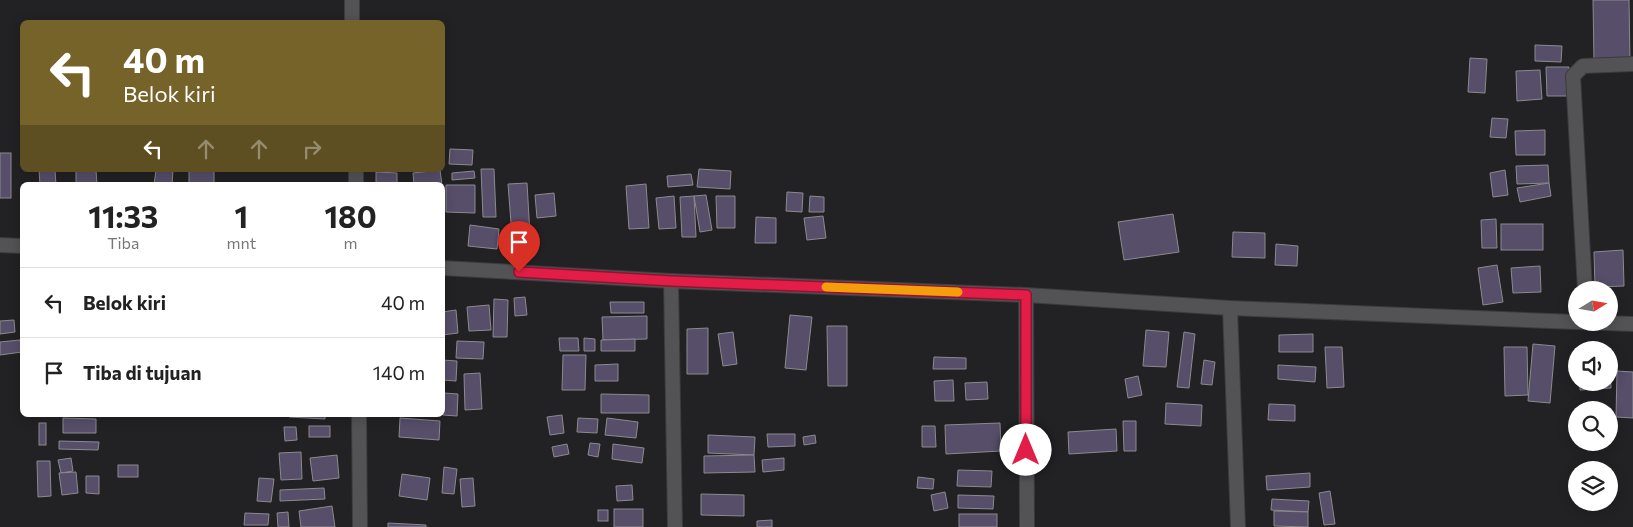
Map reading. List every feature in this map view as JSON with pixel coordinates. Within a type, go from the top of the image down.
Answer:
[{"type":"street","points":[[352,0],[352,20]]},
{"type":"street","points":[[1584,281],[1573,76],[1584,66],[1633,64]]},
{"type":"street","points":[[0,245],[20,246]]},
{"type":"street","points":[[445,268],[671,281],[1026,295],[1230,308],[1568,322]]},
{"type":"street","points":[[671,281],[675,527]]},
{"type":"street","points":[[1026,295],[1027,527]]},
{"type":"street","points":[[1230,308],[1238,527]]},
{"type":"street","points":[[1618,324],[1633,324]]},
{"type":"street","points":[[359,417],[360,527]]},
{"type":"building","points":[[1593,0],[1629,0],[1630,62],[1594,62]]},
{"type":"building","points":[[1535,45],[1562,46],[1561,62],[1535,61]]},
{"type":"building","points":[[1470,58],[1487,59],[1485,93],[1468,92]]},
{"type":"building","points":[[1546,67],[1569,67],[1569,96],[1547,96]]},
{"type":"building","points":[[1540,70],[1542,99],[1517,101],[1516,71]]},
{"type":"building","points":[[1492,118],[1508,119],[1506,138],[1490,137]]},
{"type":"building","points":[[1545,130],[1545,155],[1516,155],[1515,131]]},
{"type":"building","points":[[450,149],[473,150],[472,165],[449,164]]},
{"type":"building","points":[[0,153],[11,153],[11,198],[0,198]]},
{"type":"building","points":[[1548,165],[1549,183],[1517,184],[1516,166]]},
{"type":"building","points":[[481,169],[494,169],[496,217],[483,217]]},
{"type":"building","points":[[699,169],[731,171],[730,189],[697,187]]},
{"type":"building","points":[[1505,170],[1508,195],[1493,197],[1490,173]]},
{"type":"building","points":[[474,171],[475,178],[452,180],[452,173]]},
{"type":"building","points":[[39,172],[55,172],[56,182],[40,182]]},
{"type":"building","points":[[76,172],[96,172],[97,182],[76,182]]},
{"type":"building","points":[[156,172],[173,172],[172,182],[154,182]]},
{"type":"building","points":[[189,172],[214,172],[214,182],[189,182]]},
{"type":"building","points":[[376,172],[397,173],[397,182],[376,182]]},
{"type":"building","points":[[440,172],[442,182],[414,182],[413,173]]},
{"type":"building","points":[[691,174],[693,185],[668,187],[667,176]]},
{"type":"building","points":[[527,183],[530,235],[512,236],[508,184]]},
{"type":"building","points":[[1549,183],[1551,196],[1520,202],[1517,188]]},
{"type":"building","points":[[646,184],[649,228],[629,229],[626,186]]},
{"type":"building","points":[[446,185],[475,185],[475,213],[446,212]]},
{"type":"building","points":[[787,192],[803,193],[802,212],[786,211]]},
{"type":"building","points":[[554,193],[556,216],[537,218],[535,195]]},
{"type":"building","points":[[706,195],[712,230],[700,232],[694,196]]},
{"type":"building","points":[[674,196],[676,228],[659,229],[656,198]]},
{"type":"building","points":[[694,196],[696,237],[682,237],[680,197]]},
{"type":"building","points":[[716,196],[735,196],[735,228],[717,228]]},
{"type":"building","points":[[810,196],[824,197],[824,212],[809,212]]},
{"type":"building","points":[[1173,214],[1179,252],[1124,260],[1118,222]]},
{"type":"building","points":[[823,216],[826,238],[807,240],[804,218]]},
{"type":"building","points":[[756,217],[776,218],[776,243],[755,243]]},
{"type":"building","points":[[1496,219],[1497,248],[1482,248],[1481,220]]},
{"type":"building","points":[[1501,224],[1543,224],[1543,250],[1501,250]]},
{"type":"building","points":[[470,225],[499,229],[497,249],[468,246]]},
{"type":"building","points":[[1233,232],[1265,233],[1265,258],[1232,257]]},
{"type":"building","points":[[1276,244],[1298,246],[1297,266],[1275,265]]},
{"type":"building","points":[[1623,250],[1624,286],[1618,286],[1618,281],[1595,281],[1594,252]]},
{"type":"building","points":[[1497,265],[1503,302],[1483,305],[1478,268]]},
{"type":"building","points":[[1540,266],[1541,292],[1513,293],[1511,268]]},
{"type":"building","points":[[525,297],[527,315],[515,316],[514,298]]},
{"type":"building","points":[[494,299],[508,300],[507,337],[493,337]]},
{"type":"building","points":[[610,302],[644,302],[644,313],[611,313]]},
{"type":"building","points":[[489,305],[491,330],[469,331],[467,307]]},
{"type":"building","points":[[456,310],[458,333],[445,335],[445,312]]},
{"type":"building","points":[[790,315],[812,317],[806,370],[785,368]]},
{"type":"building","points":[[647,316],[647,339],[603,340],[602,317]]},
{"type":"building","points":[[14,320],[15,332],[0,334],[0,321]]},
{"type":"building","points":[[827,326],[847,326],[847,386],[828,386]]},
{"type":"building","points":[[708,328],[708,374],[687,374],[687,329]]},
{"type":"building","points":[[1146,330],[1169,332],[1166,367],[1143,366]]},
{"type":"building","points":[[733,332],[737,364],[723,366],[718,334]]},
{"type":"building","points":[[1184,332],[1195,334],[1189,388],[1177,387]]},
{"type":"building","points":[[1313,334],[1313,352],[1279,352],[1279,335]]},
{"type":"building","points":[[559,338],[578,338],[579,351],[560,351]]},
{"type":"building","points":[[584,338],[595,339],[595,351],[584,351]]},
{"type":"building","points":[[635,339],[635,351],[601,351],[601,340]]},
{"type":"building","points":[[20,340],[20,352],[0,355],[0,342]]},
{"type":"building","points":[[457,341],[484,342],[483,359],[456,358]]},
{"type":"building","points":[[1533,344],[1555,346],[1550,403],[1528,401]]},
{"type":"building","points":[[1325,347],[1342,347],[1344,387],[1327,388]]},
{"type":"building","points":[[1504,347],[1527,347],[1528,395],[1505,396]]},
{"type":"building","points":[[563,355],[586,355],[585,390],[562,390]]},
{"type":"building","points":[[934,357],[966,358],[966,369],[933,369]]},
{"type":"building","points":[[445,360],[457,361],[456,381],[445,380]]},
{"type":"building","points":[[1204,360],[1215,362],[1212,385],[1201,384]]},
{"type":"building","points":[[618,364],[618,381],[595,381],[595,365]]},
{"type":"building","points":[[1278,365],[1316,367],[1315,382],[1278,379]]},
{"type":"building","points":[[1618,371],[1633,372],[1633,418],[1618,417],[1618,401],[1616,401]]},
{"type":"building","points":[[480,373],[482,409],[465,410],[464,374]]},
{"type":"building","points":[[1138,376],[1142,395],[1128,398],[1125,379]]},
{"type":"building","points":[[953,380],[954,401],[935,401],[934,381]]},
{"type":"building","points":[[987,382],[988,399],[966,400],[965,383]]},
{"type":"building","points":[[445,393],[458,394],[457,416],[445,415]]},
{"type":"building","points":[[601,394],[649,395],[649,413],[601,413]]},
{"type":"building","points":[[1166,403],[1202,405],[1201,426],[1165,424]]},
{"type":"building","points":[[1269,404],[1295,405],[1295,421],[1268,420]]},
{"type":"building","points":[[562,415],[564,433],[550,435],[547,417]]},
{"type":"building","points":[[289,417],[325,417],[325,419]]},
{"type":"building","points":[[63,418],[96,419],[96,433],[63,433]]},
{"type":"building","points":[[400,418],[440,421],[439,440],[399,437]]},
{"type":"building","points":[[578,418],[598,419],[597,433],[577,432]]},
{"type":"building","points":[[607,418],[638,422],[636,438],[605,435]]},
{"type":"building","points":[[1123,421],[1136,421],[1136,451],[1124,451]]},
{"type":"building","points":[[39,423],[46,423],[46,445],[39,445]]},
{"type":"building","points":[[1000,423],[1001,451],[946,454],[945,425]]},
{"type":"building","points":[[309,426],[330,426],[330,437],[309,437]]},
{"type":"building","points":[[922,426],[935,426],[936,447],[922,447]]},
{"type":"building","points":[[284,427],[296,427],[297,440],[285,441]]},
{"type":"building","points":[[1116,429],[1117,451],[1069,454],[1068,432]]},
{"type":"building","points":[[767,434],[795,434],[795,446],[768,447]]},
{"type":"building","points":[[708,435],[755,437],[754,455],[708,453]]},
{"type":"building","points":[[815,435],[816,443],[804,445],[803,437]]},
{"type":"building","points":[[59,441],[99,442],[98,450],[59,449]]},
{"type":"building","points":[[590,443],[600,444],[598,457],[588,455]]},
{"type":"building","points":[[567,444],[569,454],[554,457],[552,447]]},
{"type":"building","points":[[613,444],[644,448],[642,463],[612,459]]},
{"type":"building","points":[[301,452],[302,479],[281,480],[279,453]]},
{"type":"building","points":[[337,455],[339,478],[313,481],[310,458]]},
{"type":"building","points":[[754,455],[755,472],[704,473],[704,456]]},
{"type":"building","points":[[71,458],[73,471],[61,473],[58,460]]},
{"type":"building","points":[[784,458],[784,470],[763,472],[762,460]]},
{"type":"building","points":[[37,461],[50,461],[51,496],[38,497]]},
{"type":"building","points":[[118,465],[138,465],[138,477],[118,477]]},
{"type":"building","points":[[444,467],[457,469],[454,494],[442,493]]},
{"type":"building","points":[[958,470],[992,471],[991,487],[957,486]]},
{"type":"building","points":[[76,472],[78,493],[62,495],[59,473]]},
{"type":"building","points":[[1310,473],[1310,487],[1267,490],[1266,476]]},
{"type":"building","points":[[402,474],[430,478],[427,500],[399,496]]},
{"type":"building","points":[[86,476],[99,476],[99,494],[86,493]]},
{"type":"building","points":[[918,477],[934,479],[933,489],[917,488]]},
{"type":"building","points":[[259,478],[274,479],[271,502],[257,501]]},
{"type":"building","points":[[473,478],[475,506],[462,507],[460,479]]},
{"type":"building","points":[[632,485],[633,500],[617,501],[616,486]]},
{"type":"building","points":[[324,488],[325,499],[280,501],[280,490]]},
{"type":"building","points":[[1330,491],[1335,524],[1324,525],[1319,493]]},
{"type":"building","points":[[945,492],[948,508],[934,511],[931,495]]},
{"type":"building","points":[[701,494],[744,495],[744,516],[701,515]]},
{"type":"building","points":[[958,495],[994,496],[993,509],[958,508]]},
{"type":"building","points":[[1272,499],[1309,501],[1308,512],[1271,510]]},
{"type":"building","points":[[332,506],[335,527],[301,527],[299,511]]},
{"type":"building","points":[[614,509],[643,509],[643,527],[614,527]]},
{"type":"building","points":[[598,510],[608,510],[608,521],[598,521]]},
{"type":"building","points":[[1274,511],[1308,512],[1308,527],[1274,526]]},
{"type":"building","points":[[288,512],[289,527],[278,527],[277,513]]},
{"type":"building","points":[[245,513],[269,514],[268,525],[244,525]]},
{"type":"building","points":[[959,514],[997,514],[997,527],[959,527]]},
{"type":"building","points":[[772,520],[772,527],[757,527],[757,521]]},
{"type":"building","points":[[388,523],[426,525],[426,527],[388,527]]},
{"type":"slow traffic","points":[[826,287],[958,292]]},
{"type":"route","points":[[519,272],[671,281],[1026,295],[1026,450]]}]
